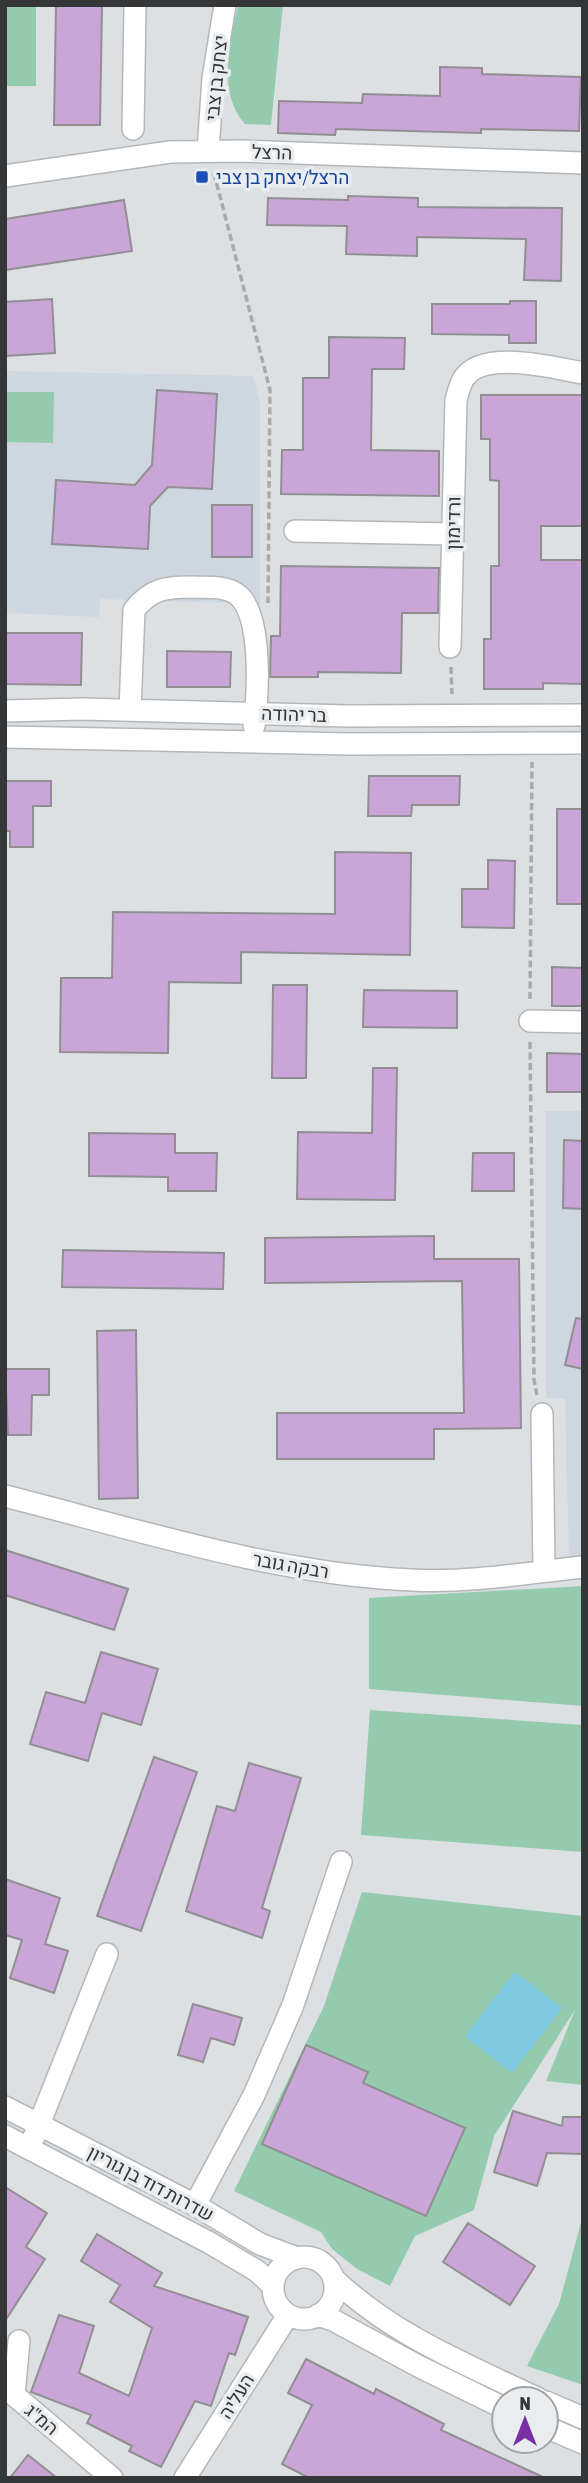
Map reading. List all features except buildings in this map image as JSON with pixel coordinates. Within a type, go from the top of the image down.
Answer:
[{"type":"street","points":[[133,129],[135,5]]},
{"type":"street","name":"יצחק בן צבי","points":[[208,151],[213,78],[225,5]]},
{"type":"street","name":"הרצל","points":[[5,176],[103,160],[208,151],[583,163]]},
{"type":"street","name":"ורדימון","points":[[450,647],[456,400],[464,377],[482,366],[508,362],[583,373]]},
{"type":"street","points":[[295,531],[453,534]]},
{"type":"street","points":[[130,710],[134,610],[144,597],[157,589],[221,588],[237,594],[248,608],[255,626],[256,713],[248,741]]},
{"type":"street","name":"בר יהודה","points":[[5,710],[453,716],[583,715]]},
{"type":"street","name":"בר יהודה","points":[[5,737],[583,743]]},
{"type":"street","points":[[530,1021],[583,1022]]},
{"type":"street","points":[[542,1414],[544,1571]]},
{"type":"street","name":"רבקה גובר","points":[[5,1496],[253,1559],[312,1570],[415,1580],[583,1567]]},
{"type":"street","points":[[195,2205],[254,2095],[317,1940],[341,1862]]},
{"type":"street","points":[[29,2148],[107,1954]]},
{"type":"street","name":"שדרות דוד בן גוריון","points":[[5,2107],[195,2205],[261,2244],[297,2258]]},
{"type":"street","name":"שדרות דוד בן גוריון","points":[[5,2136],[210,2243],[257,2271],[273,2286]]},
{"type":"street","points":[[334,2279],[333,2300],[318,2315],[303,2319],[288,2315],[276,2302],[273,2286],[278,2271],[297,2258],[315,2259],[359,2301],[429,2347],[509,2385]]},
{"type":"street","name":"העליה","points":[[185,2478],[288,2315]]},
{"type":"street","points":[[318,2315],[333,2320],[490,2401]]},
{"type":"street","name":"המ\"ג","points":[[19,2342],[14,2396],[112,2478]]},
{"type":"street","points":[[560,2408],[583,2418]]},
{"type":"street","points":[[560,2433],[583,2442]]},
{"type":"path","points":[[208,151],[270,390],[268,606]]},
{"type":"path","points":[[450,647],[453,716]]},
{"type":"path","points":[[533,744],[530,1021],[534,1380],[542,1414]]},
{"type":"shaded area","points":[[5,371],[253,376],[260,402],[260,604],[100,599],[99,617],[5,613]]},
{"type":"shaded area","points":[[546,1111],[583,1111],[583,1555],[569,1557],[565,1399],[546,1398]]},
{"type":"green space","points":[[5,5],[36,5],[36,86],[5,86]]},
{"type":"green space","points":[[238,5],[283,5],[271,125],[245,124],[236,112],[231,98],[228,83],[229,51]]},
{"type":"green space","points":[[5,392],[54,392],[53,443],[5,442]]},
{"type":"green space","points":[[583,1586],[583,1706],[369,1689],[369,1598]]},
{"type":"green space","points":[[370,1710],[583,1725],[583,1852],[361,1835]]},
{"type":"green space","points":[[362,1892],[583,1916],[583,2085],[546,2081],[575,2010],[494,2136],[474,2210],[415,2236],[390,2286],[357,2269],[332,2249],[321,2232],[234,2191],[324,2006]]},
{"type":"green space","points":[[583,2215],[583,2385],[527,2366],[559,2304]]},
{"type":"water","points":[[515,1972],[562,2008],[512,2073],[465,2036]]},
{"type":"place","name":"הרצל/יצחק בן צבי","points":[[202,177]]}]
